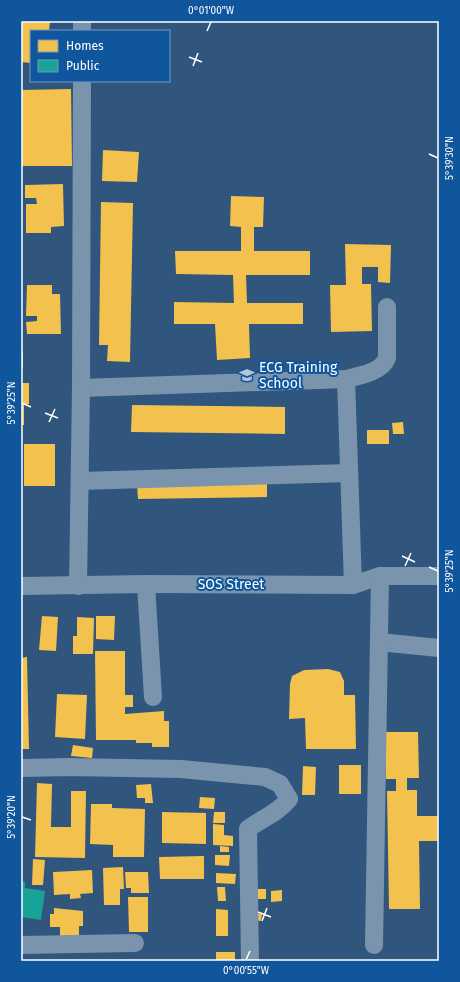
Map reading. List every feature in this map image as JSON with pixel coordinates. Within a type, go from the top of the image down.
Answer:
[{"type":"street","points":[[78,586],[81,388],[82,82]]},
{"type":"street","points":[[81,388],[346,379],[361,376],[384,365],[386,361],[386,307]]},
{"type":"street","points":[[346,379],[353,585]]},
{"type":"street","points":[[80,481],[349,473]]},
{"type":"street","points":[[374,945],[380,576]]},
{"type":"street","name":"SOS Street","points":[[21,586],[146,584],[353,585],[380,576],[439,576]]},
{"type":"street","points":[[146,584],[153,698]]},
{"type":"street","points":[[379,642],[439,648]]},
{"type":"street","points":[[21,768],[69,767],[181,769],[265,777],[280,784],[289,799],[282,808],[260,820],[248,829],[250,961]]},
{"type":"street","points":[[21,945],[135,943]]},
{"type":"building: Homes","points":[[21,21],[50,21],[49,30],[30,30],[30,63],[21,62]]},
{"type":"building: Homes","points":[[71,89],[72,166],[21,166],[21,90]]},
{"type":"building: Homes","points":[[103,150],[139,152],[137,182],[102,181]]},
{"type":"building: Homes","points":[[63,184],[64,226],[51,227],[51,233],[26,233],[26,204],[37,204],[36,198],[25,198],[25,185]]},
{"type":"building: Homes","points":[[231,196],[264,197],[263,227],[254,227],[254,251],[310,251],[310,275],[246,275],[247,303],[303,303],[303,324],[249,324],[250,358],[217,360],[215,324],[174,324],[174,302],[234,303],[233,275],[176,274],[175,251],[241,251],[241,227],[230,226]]},
{"type":"building: Homes","points":[[101,202],[133,203],[130,362],[107,361],[108,345],[99,345]]},
{"type":"building: Homes","points":[[345,244],[391,245],[390,283],[378,282],[378,267],[362,267],[362,284],[371,284],[372,331],[331,332],[330,285],[346,285]]},
{"type":"building: Homes","points":[[27,285],[52,285],[52,294],[60,294],[61,334],[27,334],[26,322],[37,321],[37,316],[26,316]]},
{"type":"building: Homes","points":[[21,351],[23,351],[23,368],[21,368]]},
{"type":"building: Homes","points":[[21,383],[29,383],[29,404],[24,404],[24,425],[21,425]]},
{"type":"building: Homes","points":[[132,405],[285,407],[285,434],[131,432]]},
{"type":"building: Homes","points":[[403,422],[404,434],[393,434],[392,423]]},
{"type":"building: Homes","points":[[367,430],[389,430],[389,444],[367,444]]},
{"type":"building: Homes","points":[[24,444],[55,444],[55,486],[24,486]]},
{"type":"building: Homes","points":[[267,483],[267,497],[138,499],[137,485]]},
{"type":"building: Homes","points":[[42,616],[58,617],[56,651],[39,650]]},
{"type":"building: Homes","points":[[96,616],[115,616],[114,640],[96,639]]},
{"type":"building: Homes","points":[[77,617],[94,618],[93,654],[73,654],[73,636],[77,636]]},
{"type":"building: Homes","points":[[95,651],[125,651],[125,695],[133,695],[133,707],[125,707],[125,714],[164,711],[164,721],[169,721],[169,747],[152,747],[152,743],[136,743],[136,740],[96,740]]},
{"type":"building: Homes","points":[[27,657],[29,749],[21,749],[21,658]]},
{"type":"building: Homes","points":[[328,669],[340,672],[344,681],[344,695],[355,695],[356,749],[306,749],[305,718],[289,719],[290,684],[292,676],[304,670]]},
{"type":"building: Homes","points":[[57,694],[87,695],[85,739],[55,737]]},
{"type":"building: Homes","points":[[385,732],[418,732],[419,778],[407,778],[407,790],[417,790],[417,816],[439,816],[439,841],[419,841],[420,909],[389,909],[387,791],[396,791],[396,779],[386,779]]},
{"type":"building: Homes","points":[[73,745],[93,748],[92,758],[71,756]]},
{"type":"building: Homes","points":[[339,765],[361,765],[361,794],[339,794]]},
{"type":"building: Homes","points":[[303,766],[316,767],[315,795],[302,795]]},
{"type":"building: Homes","points":[[37,783],[52,784],[51,827],[71,827],[71,791],[86,791],[85,858],[35,857]]},
{"type":"building: Homes","points":[[151,784],[153,803],[145,803],[145,798],[137,798],[136,785]]},
{"type":"building: Homes","points":[[200,797],[215,798],[214,809],[199,808]]},
{"type":"building: Homes","points":[[91,804],[112,804],[112,808],[145,809],[144,857],[113,857],[113,845],[90,844]]},
{"type":"building: Homes","points":[[162,812],[206,813],[206,844],[162,843]]},
{"type":"building: Homes","points":[[214,812],[225,812],[225,823],[213,823]]},
{"type":"building: Homes","points":[[213,824],[224,825],[224,835],[233,836],[233,846],[213,845]]},
{"type":"building: Homes","points":[[220,846],[229,847],[229,852],[220,852]]},
{"type":"building: Homes","points":[[215,855],[230,855],[229,866],[215,865]]},
{"type":"building: Homes","points":[[204,856],[204,879],[160,879],[159,857]]},
{"type":"building: Homes","points":[[33,859],[45,860],[43,885],[32,885]]},
{"type":"building: Homes","points":[[123,867],[124,889],[120,889],[120,905],[104,905],[103,868]]},
{"type":"building: Homes","points":[[92,870],[93,893],[80,894],[81,898],[70,899],[70,894],[54,895],[53,872]]},
{"type":"building: Homes","points":[[125,872],[148,872],[149,893],[131,893],[131,888],[126,888]]},
{"type":"building: Homes","points":[[216,873],[236,874],[235,884],[216,883]]},
{"type":"building: Homes","points":[[217,887],[225,887],[226,901],[218,901]]},
{"type":"building: Homes","points":[[257,889],[266,889],[266,899],[257,899]]},
{"type":"building: Homes","points":[[282,890],[282,901],[271,902],[271,891]]},
{"type":"building: Homes","points":[[128,897],[148,897],[148,932],[129,932]]},
{"type":"building: Homes","points":[[54,908],[83,911],[83,926],[79,926],[79,935],[60,936],[60,927],[50,927],[50,914],[54,914]]},
{"type":"building: Homes","points":[[216,909],[228,910],[228,936],[216,936]]},
{"type":"building: Homes","points":[[256,913],[262,914],[261,921],[255,920]]},
{"type":"building: Homes","points":[[216,952],[235,952],[235,961],[216,961]]},
{"type":"building: Public","points":[[21,881],[25,882],[25,888],[45,891],[41,920],[21,917]]},
{"type":"place","name":"ECG Training School","points":[[247,375]]}]
